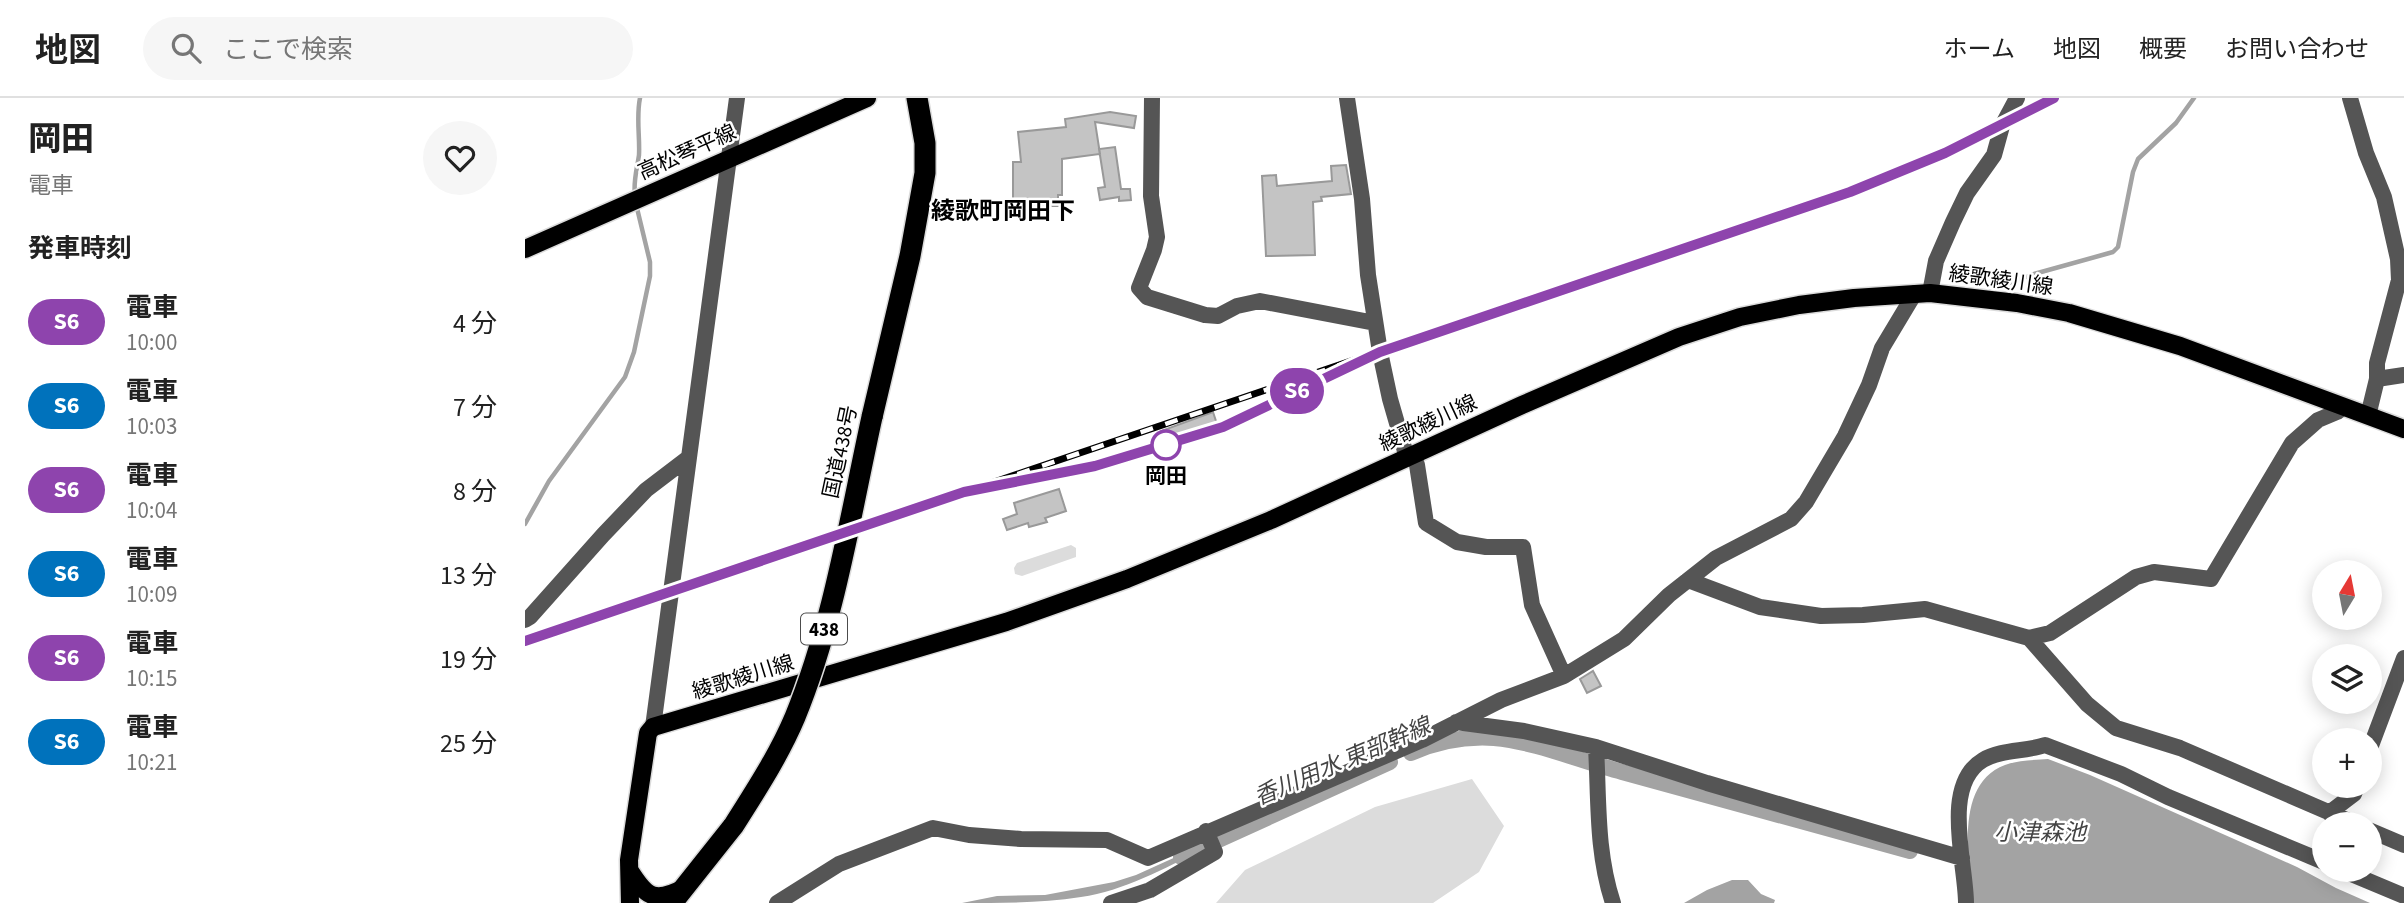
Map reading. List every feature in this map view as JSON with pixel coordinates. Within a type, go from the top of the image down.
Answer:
[{"type":"highway","name":"国道438号","points":[[672,903],[734,825],[776,756],[794,720],[818,656],[910,256],[925,173],[925,143],[917,98]]},
{"type":"main road","name":"高松琴平線","points":[[525,249],[867,98]]},
{"type":"main road","name":"綾歌綾川線","points":[[653,727],[1006,622],[1126,579],[1271,520],[1679,337],[1740,317],[1799,305],[1923,293],[2017,303],[2082,316],[2180,346],[2404,429]]},
{"type":"main road","points":[[631,903],[629,870],[648,733],[653,727]]},
{"type":"main road","points":[[629,870],[641,889],[651,897],[670,897],[687,886]]},
{"type":"street","points":[[653,727],[737,98]]},
{"type":"street","points":[[1152,98],[1151,196],[1157,237],[1139,288],[1147,297],[1205,315],[1218,316],[1237,306],[1260,302],[1375,323]]},
{"type":"street","points":[[1347,98],[1362,199],[1375,323],[1390,399],[1410,457],[1417,465],[1426,523],[1457,542],[1486,547],[1523,547],[1532,605],[1564,676]]},
{"type":"street","points":[[777,903],[839,864],[933,828],[969,835],[1021,839],[1107,840],[1147,858],[1210,839],[1422,740],[1500,700],[1564,676],[1624,639],[1669,595],[1716,558],[1790,519],[1806,502],[1845,436],[1869,385],[1882,348],[1923,293],[1967,193],[1994,155],[2002,126],[2017,98]]},
{"type":"street","points":[[2350,98],[2366,153],[2384,197],[2398,259],[2399,280],[2377,363],[2377,379],[2368,416]]},
{"type":"street","points":[[2377,379],[2404,375]]},
{"type":"street","points":[[1688,580],[1760,607],[1821,616],[1925,609],[2029,638],[2050,633],[2136,577],[2154,572],[2211,579],[2292,443],[2318,420],[2343,407]]},
{"type":"street","points":[[525,620],[646,490],[688,458]]},
{"type":"street","points":[[2029,638],[2087,704],[2116,728],[2180,748],[2327,812]]},
{"type":"street","points":[[2378,728],[2404,658]]},
{"type":"street","points":[[1456,722],[1524,731],[1596,747],[1707,783],[1962,858]]},
{"type":"street","points":[[1966,903],[1958,824],[1963,787],[1970,771],[1983,760],[2007,752],[2029,751],[2045,745],[2121,774],[2168,797],[2312,857]]},
{"type":"street","points":[[1596,747],[1597,813],[1605,877],[1613,903]]},
{"type":"street","points":[[2330,812],[2349,798]]},
{"type":"street","points":[[2382,836],[2404,845]]},
{"type":"street","points":[[1111,903],[1153,896],[1215,852],[1210,839]]},
{"type":"street","points":[[2371,882],[2404,896]]},
{"type":"shaded area","points":[[1071,545],[1076,548],[1076,557],[1022,576],[1015,574],[1017,563]]},
{"type":"shaded area","points":[[1472,779],[1504,826],[1479,872],[1433,903],[1216,903],[1245,870],[1375,807]]},
{"type":"water","name":"小津森池","points":[[2048,759],[2090,775],[2297,867],[2312,875],[2312,882],[2325,882],[2370,903],[1973,903],[1968,845],[1971,806],[1978,789],[1989,775],[2005,765]]},
{"type":"water","points":[[1200,846],[1203,850],[1159,871],[1097,894],[1037,902],[962,903],[997,896],[1045,895],[1114,882]]},
{"type":"water","points":[[1732,880],[1748,880],[1761,894],[1775,900],[1774,903],[1684,903],[1707,890]]},
{"type":"building","points":[[1110,112],[1136,116],[1134,128],[1095,122],[1100,154],[1062,159],[1062,195],[1058,195],[1058,206],[1013,206],[1013,162],[1021,162],[1018,132],[1066,127],[1065,119]]},
{"type":"building","points":[[1115,147],[1121,189],[1130,189],[1131,200],[1119,201],[1119,197],[1100,200],[1098,188],[1105,187],[1099,149]]},
{"type":"building","points":[[1346,165],[1351,194],[1321,197],[1322,201],[1313,202],[1315,255],[1266,256],[1262,176],[1276,175],[1277,186],[1332,181],[1331,166]]},
{"type":"building","points":[[1213,412],[1217,424],[1164,440],[1161,431]]},
{"type":"building","points":[[1059,489],[1066,511],[1045,518],[1047,522],[1029,527],[1028,523],[1007,530],[1003,519],[1017,514],[1014,503]]},
{"type":"building","points":[[1593,671],[1601,686],[1587,693],[1580,679]]},
{"type":"waterway","points":[[635,195],[640,98]]},
{"type":"waterway","points":[[2001,286],[2113,252],[2118,247],[2138,159],[2176,123],[2194,98]]},
{"type":"waterway","points":[[525,524],[549,481],[625,377],[634,352],[650,276],[650,262],[636,204]]},
{"type":"waterway","name":"香川用水 東部幹線","points":[[1411,753],[1441,742],[1462,739],[1510,740],[1910,851]]},
{"type":"waterway","name":"香川用水 東部幹線","points":[[1181,857],[1390,762]]},
{"type":"railway","points":[[525,641],[1850,192],[1945,154],[2054,98]]},
{"type":"railway","points":[[1026,480],[1095,466],[1223,427],[1326,378]]},
{"type":"train","name":"S6","points":[[525,641],[964,492],[1095,466],[1223,427],[1380,352],[1850,192],[1945,153],[2054,98]]},
{"type":"place","name":"岡田","points":[[1166,445]]},
{"type":"district","name":"綾歌町岡田下","points":[[1003,211]]}]
